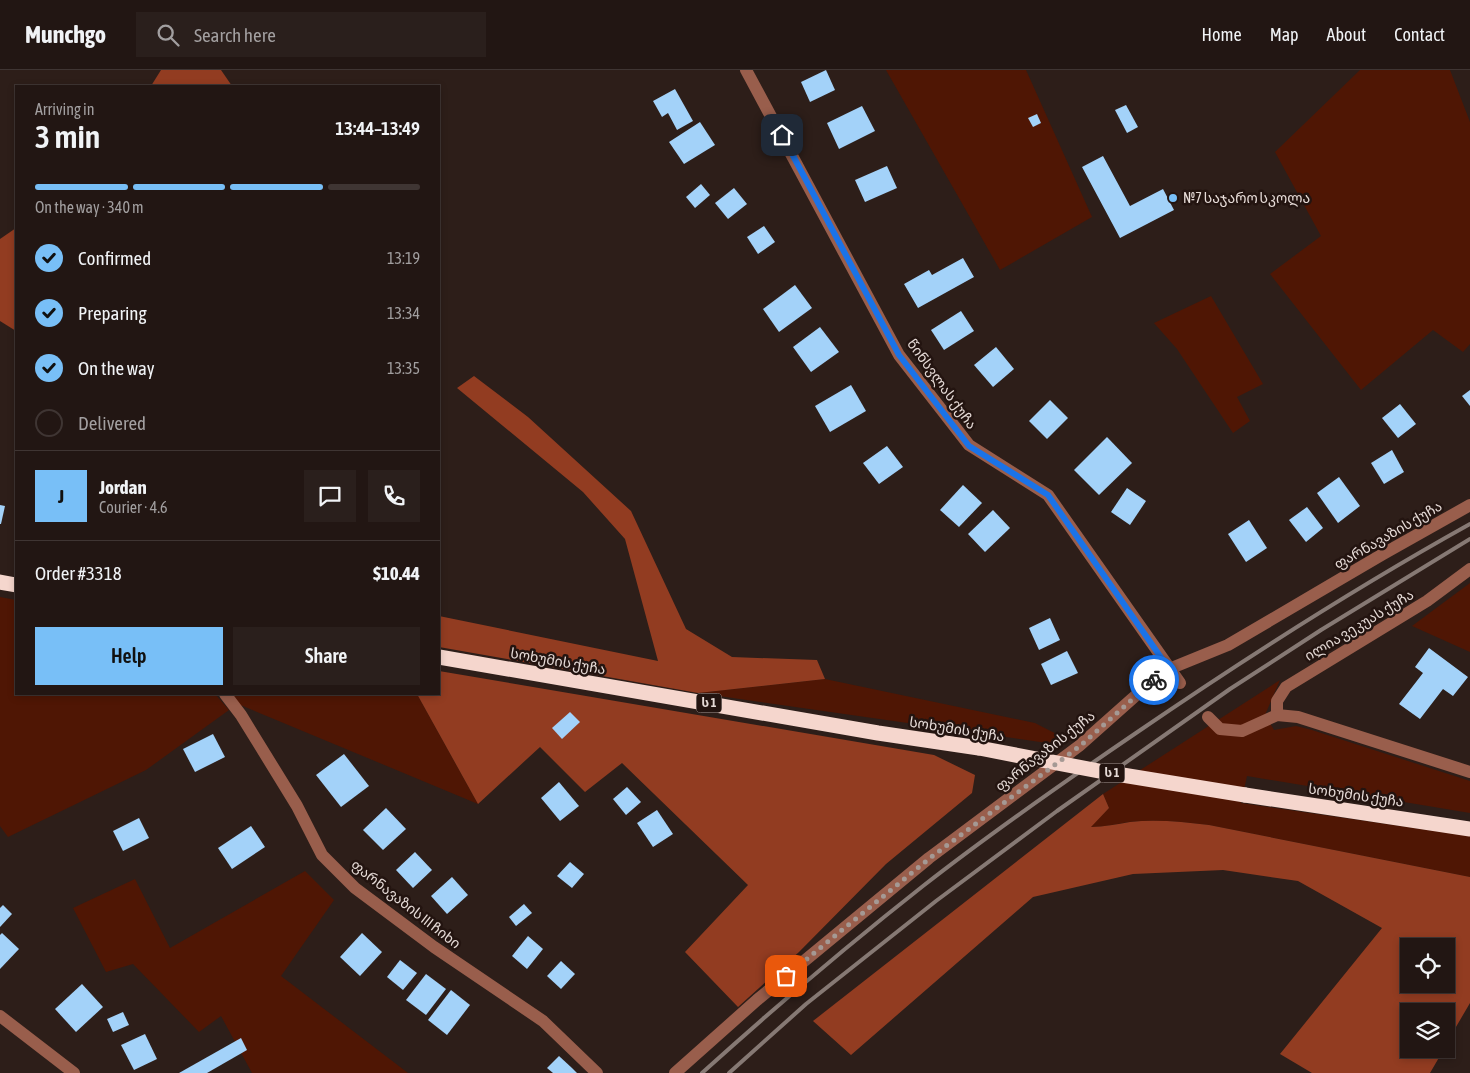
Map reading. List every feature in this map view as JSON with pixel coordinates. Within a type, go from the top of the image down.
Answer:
[{"type":"highway","points":[[0,582],[15,585]]},
{"type":"highway","name":"სოხუმის ქუჩა","points":[[440,656],[868,731],[979,748],[1104,772],[1470,829]]},
{"type":"street","name":"წინსვლას ქუჩა","points":[[746,70],[899,355],[969,446],[1048,495],[1180,684]]},
{"type":"street","name":"ფარნავაზის ქუჩა","points":[[675,1073],[757,1000],[930,858],[1080,746],[1151,682],[1169,669],[1228,645],[1470,505]]},
{"type":"street","name":"ილია ვეკუას ქუჩა","points":[[1277,715],[1277,701],[1286,687],[1427,601],[1470,569]]},
{"type":"street","name":"ფარნავაზის III ჩიხი","points":[[226,695],[241,715],[297,806],[322,855],[355,888],[434,947],[543,1021],[597,1073]]},
{"type":"street","points":[[1208,717],[1220,730],[1242,731],[1277,715],[1298,717],[1470,772]]},
{"type":"street","points":[[0,1016],[74,1073]]},
{"type":"shaded area","points":[[161,70],[221,70],[231,85],[152,85]]},
{"type":"shaded area","points":[[886,70],[1026,70],[1092,217],[1000,270]]},
{"type":"shaded area","points":[[1360,70],[1450,70],[1470,122],[1470,344],[1463,352],[1433,330],[1361,390],[1270,274],[1321,236],[1275,152]]},
{"type":"shaded area","points":[[15,229],[15,330],[0,321],[0,239]]},
{"type":"shaded area","points":[[1211,296],[1263,384],[1237,397],[1250,421],[1233,433],[1177,349],[1154,323]]},
{"type":"shaded area","points":[[474,376],[528,417],[631,511],[686,629],[732,657],[817,660],[825,679],[698,693],[440,647],[440,616],[658,661],[625,539],[583,492],[457,388]]},
{"type":"shaded area","points":[[1470,583],[1470,652],[1412,626]]},
{"type":"shaded area","points":[[0,597],[15,600],[15,695],[216,695],[229,710],[146,770],[8,837],[0,826]]},
{"type":"shaded area","points":[[440,671],[934,755],[975,775],[972,793],[886,864],[799,952],[738,1007],[685,952],[748,885],[622,763],[585,792],[540,747],[478,804],[418,695],[440,695]]},
{"type":"shaded area","points":[[825,679],[1035,723],[1070,741],[1047,743],[698,693]]},
{"type":"shaded area","points":[[1280,680],[1265,715],[1274,730],[1296,726],[1312,730],[1470,781],[1470,813],[1247,776],[1241,803],[1470,836],[1470,877],[1209,825],[1149,821],[1090,827],[1109,808],[1103,794]]},
{"type":"shaded area","points":[[234,695],[418,695],[478,804],[238,704]]},
{"type":"shaded area","points":[[1103,794],[1109,808],[1091,827],[1150,821],[1209,825],[1470,877],[1470,1003],[1455,1029],[1455,1003],[1400,1003],[1400,1058],[1439,1058],[1430,1073],[1312,1073],[1280,1054],[1382,928],[1298,881],[1223,870],[1133,874],[1033,897],[851,1055],[813,1021]]},
{"type":"shaded area","points":[[305,871],[334,900],[281,976],[408,1073],[252,1073],[221,1016],[199,1032],[133,964],[106,972],[73,908],[135,879],[170,948]]},
{"type":"building","points":[[826,70],[835,90],[810,102],[801,82]]},
{"type":"building","points":[[675,89],[693,121],[677,130],[668,113],[662,117],[653,101]]},
{"type":"building","points":[[1126,105],[1138,127],[1127,133],[1115,110]]},
{"type":"building","points":[[862,106],[875,131],[839,149],[827,123]]},
{"type":"building","points":[[1037,114],[1041,123],[1033,127],[1028,118]]},
{"type":"building","points":[[700,122],[715,145],[684,164],[669,142]]},
{"type":"building","points":[[1103,156],[1130,206],[1163,189],[1174,210],[1120,238],[1082,167]]},
{"type":"building","points":[[887,166],[897,188],[865,202],[855,180]]},
{"type":"building","points":[[701,184],[710,195],[695,208],[686,197]]},
{"type":"building","points":[[734,188],[747,204],[728,219],[715,203]]},
{"type":"building","points":[[764,226],[775,242],[758,254],[747,237]]},
{"type":"building","points":[[963,258],[974,277],[918,308],[904,284],[929,270],[932,275]]},
{"type":"building","points":[[795,285],[812,308],[779,332],[763,309]]},
{"type":"building","points":[[961,311],[974,331],[944,350],[931,330]]},
{"type":"building","points":[[820,327],[839,352],[811,372],[793,347]]},
{"type":"building","points":[[996,347],[1014,369],[993,387],[974,365]]},
{"type":"building","points":[[851,385],[866,411],[830,432],[815,406]]},
{"type":"building","points":[[1470,390],[1470,406],[1462,396]]},
{"type":"building","points":[[1050,400],[1068,418],[1047,439],[1029,421]]},
{"type":"building","points":[[1400,404],[1416,424],[1398,438],[1382,418]]},
{"type":"building","points":[[1107,437],[1132,463],[1099,495],[1074,470]]},
{"type":"building","points":[[887,446],[903,467],[879,484],[863,463]]},
{"type":"building","points":[[1392,450],[1404,472],[1384,484],[1371,463]]},
{"type":"building","points":[[1339,477],[1360,506],[1338,523],[1317,493]]},
{"type":"building","points":[[963,485],[982,503],[959,527],[940,510]]},
{"type":"building","points":[[1127,488],[1146,501],[1130,525],[1111,512]]},
{"type":"building","points":[[0,505],[5,506],[1,524],[0,524]]},
{"type":"building","points":[[1307,507],[1323,528],[1306,542],[1289,520]]},
{"type":"building","points":[[993,510],[1010,528],[985,552],[968,534]]},
{"type":"building","points":[[1249,520],[1267,548],[1246,562],[1228,534]]},
{"type":"building","points":[[1050,618],[1060,640],[1039,650],[1029,628]]},
{"type":"building","points":[[1429,648],[1468,677],[1453,696],[1443,689],[1420,719],[1399,704],[1423,673],[1415,667]]},
{"type":"building","points":[[1067,651],[1078,673],[1051,685],[1041,664]]},
{"type":"building","points":[[570,712],[580,722],[562,739],[552,728]]},
{"type":"building","points":[[213,734],[225,757],[195,772],[183,749]]},
{"type":"building","points":[[344,754],[369,786],[341,807],[316,775]]},
{"type":"building","points":[[559,782],[579,806],[560,821],[541,798]]},
{"type":"building","points":[[627,787],[641,802],[626,815],[613,799]]},
{"type":"building","points":[[386,808],[406,829],[383,850],[363,830]]},
{"type":"building","points":[[657,810],[673,834],[653,847],[637,823]]},
{"type":"building","points":[[139,818],[149,838],[123,851],[113,831]]},
{"type":"building","points":[[251,826],[265,847],[232,869],[218,848]]},
{"type":"building","points":[[415,852],[432,870],[413,888],[396,870]]},
{"type":"building","points":[[570,862],[584,874],[572,888],[557,876]]},
{"type":"building","points":[[452,877],[468,895],[447,914],[431,896]]},
{"type":"building","points":[[524,904],[532,913],[516,926],[509,917]]},
{"type":"building","points":[[3,905],[12,914],[0,927],[0,908]]},
{"type":"building","points":[[2,933],[19,949],[0,969],[0,935]]},
{"type":"building","points":[[362,933],[382,952],[360,976],[340,957]]},
{"type":"building","points":[[528,936],[543,949],[527,969],[512,956]]},
{"type":"building","points":[[400,960],[417,973],[403,990],[387,977]]},
{"type":"building","points":[[561,961],[575,974],[561,989],[547,976]]},
{"type":"building","points":[[426,974],[446,989],[426,1015],[406,1000]]},
{"type":"building","points":[[82,984],[103,1007],[76,1032],[55,1009]]},
{"type":"building","points":[[451,990],[470,1005],[447,1035],[428,1020]]},
{"type":"building","points":[[123,1012],[129,1025],[113,1032],[107,1019]]},
{"type":"building","points":[[145,1034],[157,1059],[134,1070],[121,1045]]},
{"type":"building","points":[[241,1038],[247,1050],[207,1073],[179,1073]]},
{"type":"building","points":[[559,1056],[577,1073],[553,1073],[547,1068]]},
{"type":"railway","points":[[702,1073],[867,931],[949,866],[1028,808],[1259,651],[1384,573],[1470,524]]},
{"type":"railway","points":[[729,1073],[806,1004],[936,901],[1057,811],[1230,689],[1321,630],[1470,539]]},
{"type":"way so far","points":[[786,976],[930,858],[1080,746],[1154,680]]},
{"type":"place","name":"№7 საჯარო სკოლა","points":[[1173,198]]},
{"type":"route","points":[[782,135],[899,355],[969,446],[1048,495],[1169,669],[1154,680]]}]
